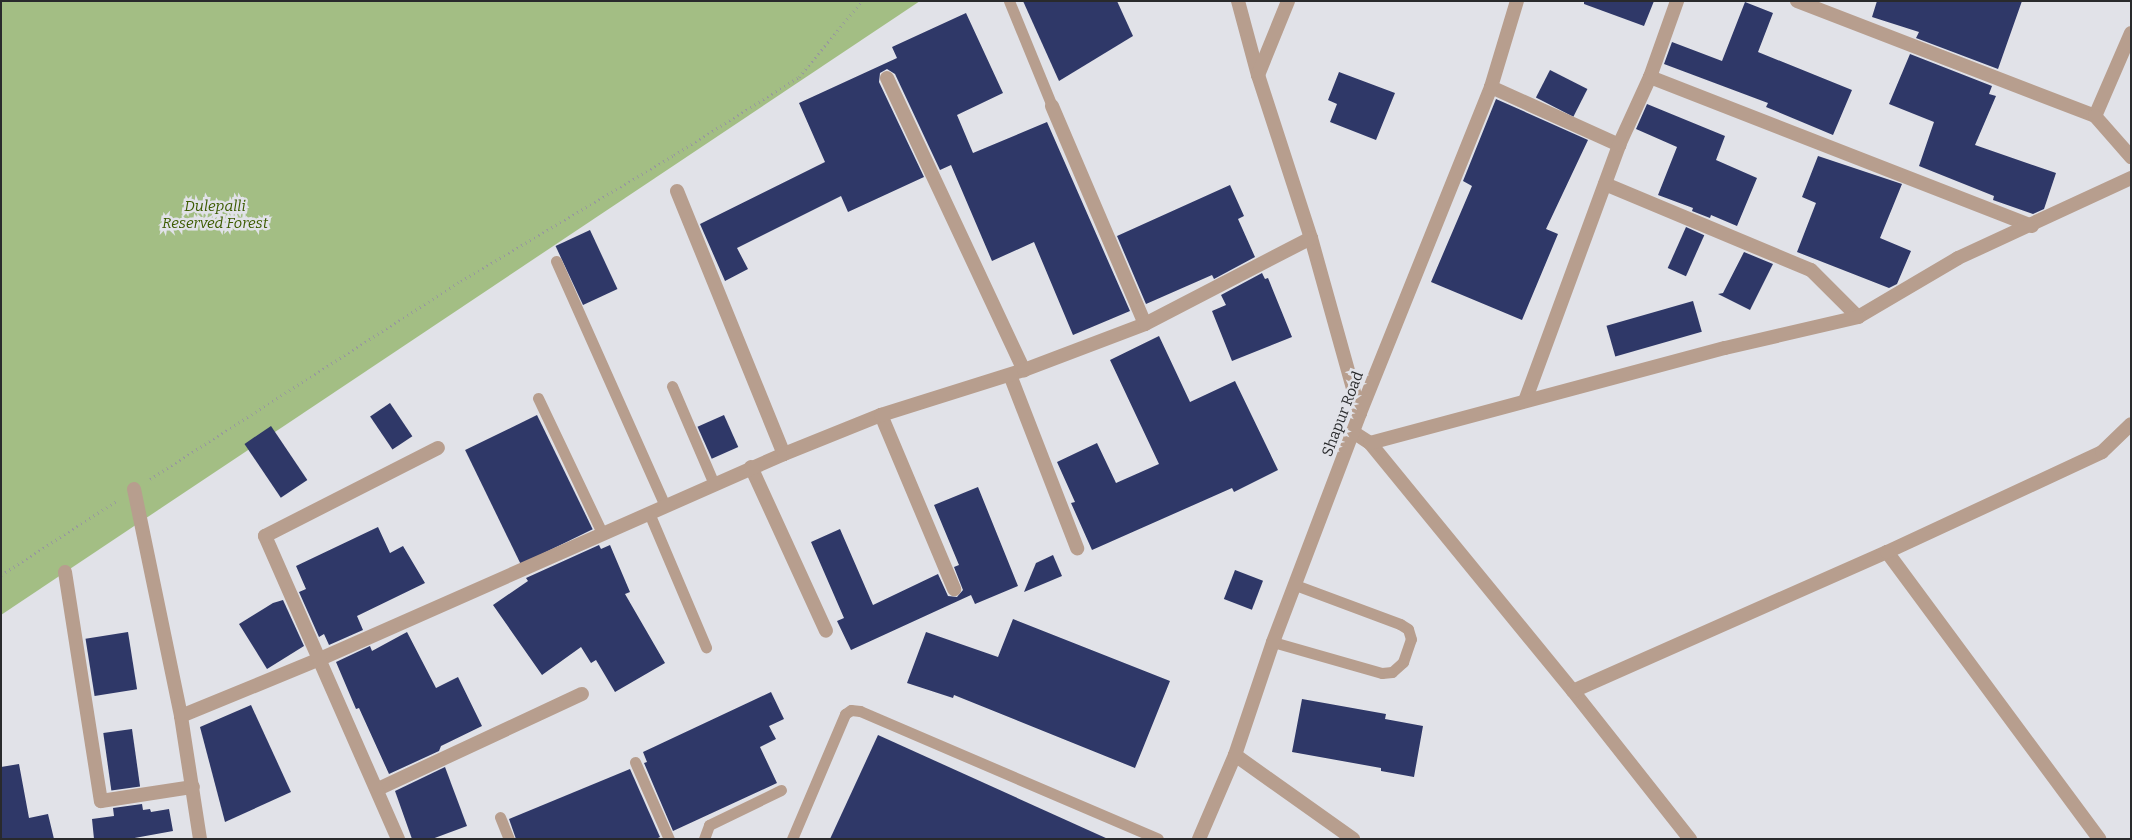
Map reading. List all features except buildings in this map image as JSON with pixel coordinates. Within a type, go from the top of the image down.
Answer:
[{"type":"street","points":[[1238,1],[1258,75],[1311,238],[1360,413]]},
{"type":"street","points":[[1258,75],[1288,1]]},
{"type":"street","name":"Shapur Road","points":[[1199,839],[1234,755],[1273,642],[1360,413],[1491,87],[1517,1]]},
{"type":"street","points":[[1525,400],[1619,145],[1650,77],[1677,1]]},
{"type":"street","points":[[1797,1],[2095,116],[2131,158]]},
{"type":"street","points":[[2095,116],[2131,33]]},
{"type":"street","points":[[1650,77],[2032,226]]},
{"type":"street","points":[[887,78],[1024,370]]},
{"type":"street","points":[[1491,87],[1619,145]]},
{"type":"street","points":[[1052,106],[1145,324]]},
{"type":"street","points":[[1370,444],[1525,400],[1725,348],[1858,317],[1958,258],[2032,226],[2131,178]]},
{"type":"street","points":[[1605,184],[1811,270],[1858,317]]},
{"type":"street","points":[[677,191],[784,454]]},
{"type":"street","points":[[181,716],[320,659],[751,467],[881,415],[1010,375],[1145,324],[1311,238]]},
{"type":"street","points":[[1010,375],[1077,548]]},
{"type":"street","points":[[881,415],[954,589]]},
{"type":"street","points":[[1573,691],[1887,552],[2102,452],[2131,424]]},
{"type":"street","points":[[1353,432],[1370,444],[1573,691],[1690,839]]},
{"type":"street","points":[[398,839],[378,789],[265,536],[438,448]]},
{"type":"street","points":[[751,467],[826,631]]},
{"type":"street","points":[[134,489],[181,716],[200,839]]},
{"type":"street","points":[[1887,552],[2099,839]]},
{"type":"street","points":[[65,572],[101,801],[193,787]]},
{"type":"street","points":[[378,789],[582,694]]},
{"type":"street","points":[[1234,755],[1353,839]]},
{"type":"lane","points":[[1009,1],[1052,106]]},
{"type":"lane","points":[[556,261],[665,506]]},
{"type":"lane","points":[[672,386],[714,484]]},
{"type":"lane","points":[[538,398],[602,533]]},
{"type":"lane","points":[[649,513],[706,647]]},
{"type":"lane","points":[[1273,642],[1382,673],[1392,672],[1403,662],[1411,639],[1408,630],[1400,624],[1295,585]]},
{"type":"lane","points":[[792,839],[845,714],[851,710],[860,710],[1142,836],[1158,839]]},
{"type":"lane","points":[[635,762],[669,839]]},
{"type":"lane","points":[[704,839],[709,825],[781,790]]},
{"type":"lane","points":[[500,817],[509,839]]},
{"type":"path","points":[[1,575],[461,281],[674,155],[799,78],[862,1]]},
{"type":"green space","name":"Dulepalli Reserved Forest","points":[[1,1],[920,1],[1,615]]}]
